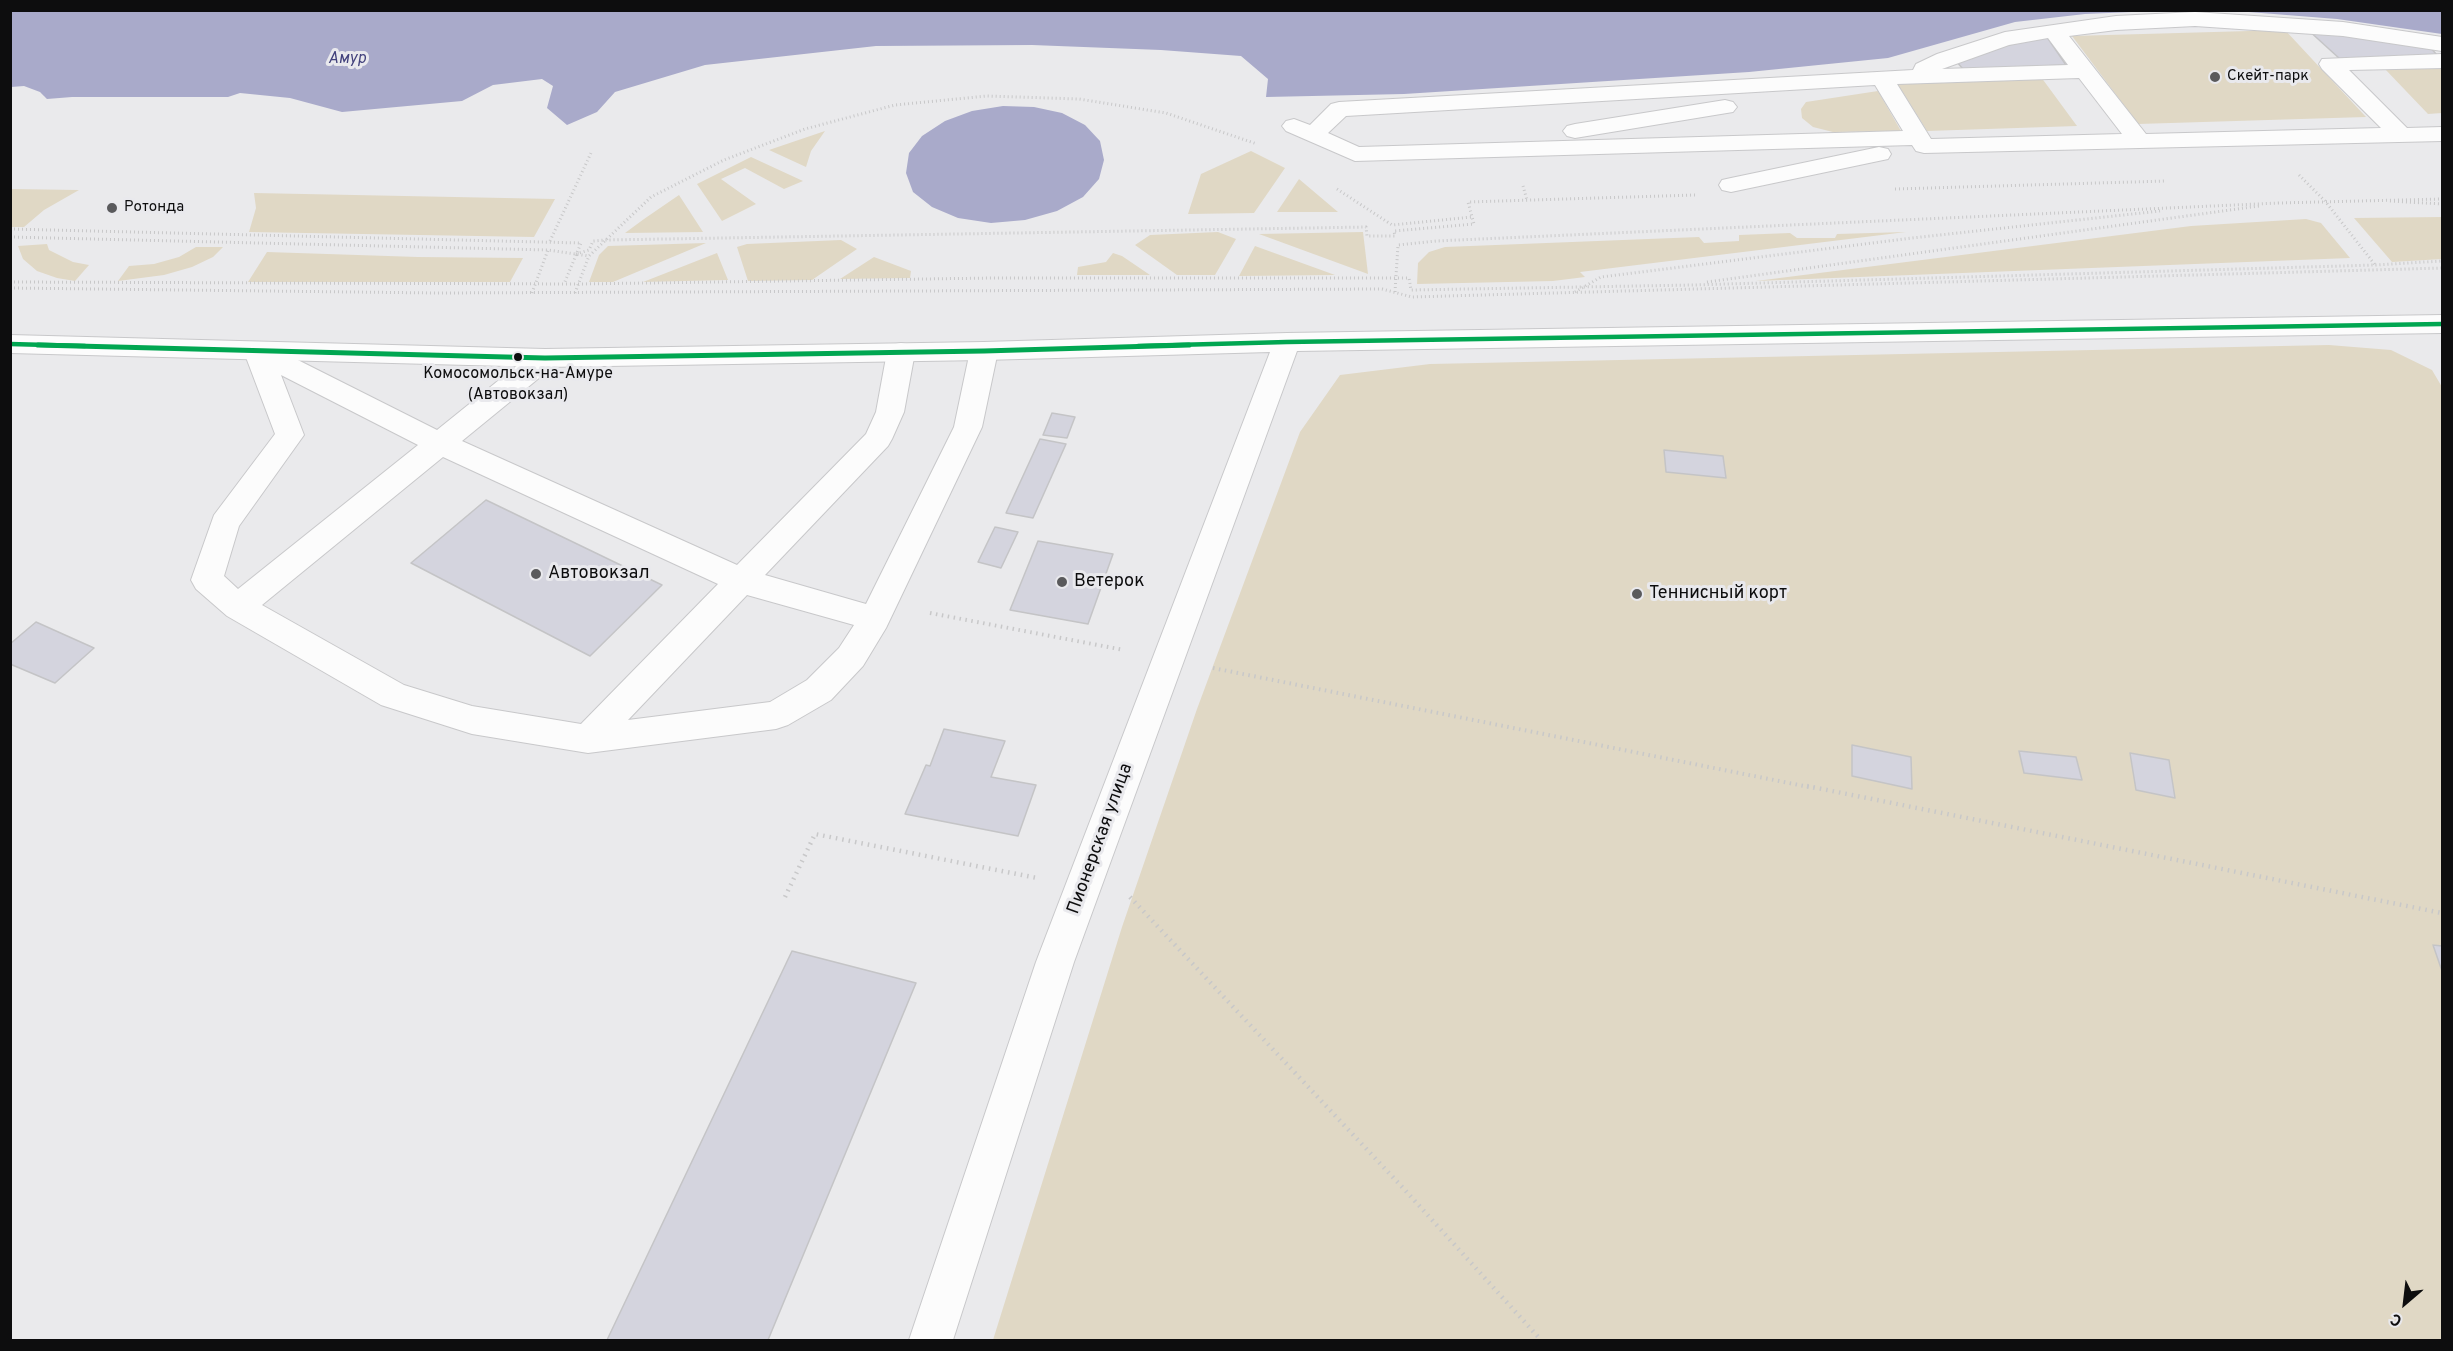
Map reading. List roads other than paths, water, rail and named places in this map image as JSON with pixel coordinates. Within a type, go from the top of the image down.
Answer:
[{"type":"street","points":[[1909,77],[1945,59],[1995,42],[2116,23],[2196,19],[2332,28],[2442,44]]},
{"type":"street","points":[[2054,31],[2139,141]]},
{"type":"street","points":[[2401,135],[2330,64],[2442,61]]},
{"type":"street","points":[[1514,150],[1544,135],[1884,80],[1909,77],[2085,71]]},
{"type":"street","points":[[1884,80],[1339,109],[1304,131],[1355,154],[2442,134]]},
{"type":"street","points":[[1884,80],[1921,142]]},
{"type":"street","points":[[1731,185],[1921,142]]},
{"type":"street","points":[[12,346],[545,358],[984,351],[1287,342],[2442,324]]},
{"type":"street","name":"Пионерская улица","points":[[931,1341],[1052,974],[1287,342]]},
{"type":"street","points":[[258,352],[290,435],[225,523],[207,580],[238,607],[393,695],[472,720],[588,739],[776,715],[819,690],[851,657],[875,619],[968,427],[984,351]]},
{"type":"street","points":[[258,352],[439,443],[742,580],[875,619]]},
{"type":"street","points":[[588,739],[878,439],[890,412],[901,352]]},
{"type":"street","points":[[238,607],[545,358]]},
{"type":"water","name":"Амур","points":[[10,11],[2155,11],[2085,14],[2015,22],[1888,58],[1749,72],[1404,94],[1266,97],[1268,79],[1241,56],[1032,45],[876,46],[705,65],[615,92],[597,112],[567,125],[547,108],[553,86],[542,79],[493,85],[462,101],[342,112],[290,98],[240,93],[228,97],[47,99],[40,92],[24,86],[11,87]]},
{"type":"water","points":[[2236,11],[2442,11],[2442,34],[2337,19]]},
{"type":"water","points":[[1003,106],[1034,107],[1062,113],[1085,125],[1100,141],[1104,160],[1099,179],[1083,197],[1057,211],[1025,220],[991,223],[958,218],[932,207],[913,192],[906,173],[909,153],[922,136],[945,121],[972,111]]},
{"type":"place","name":"Скейт-парк","points":[[2215,77]]},
{"type":"place","name":"Ротонда","points":[[112,208]]},
{"type":"place","name":"Комосомольск-на-Амуре (Автовокзал)","points":[[518,357]]},
{"type":"place","name":"Автовокзал","points":[[536,574]]},
{"type":"place","name":"Ветерок","points":[[1062,582]]},
{"type":"place","name":"Теннисный корт","points":[[1637,594]]}]
